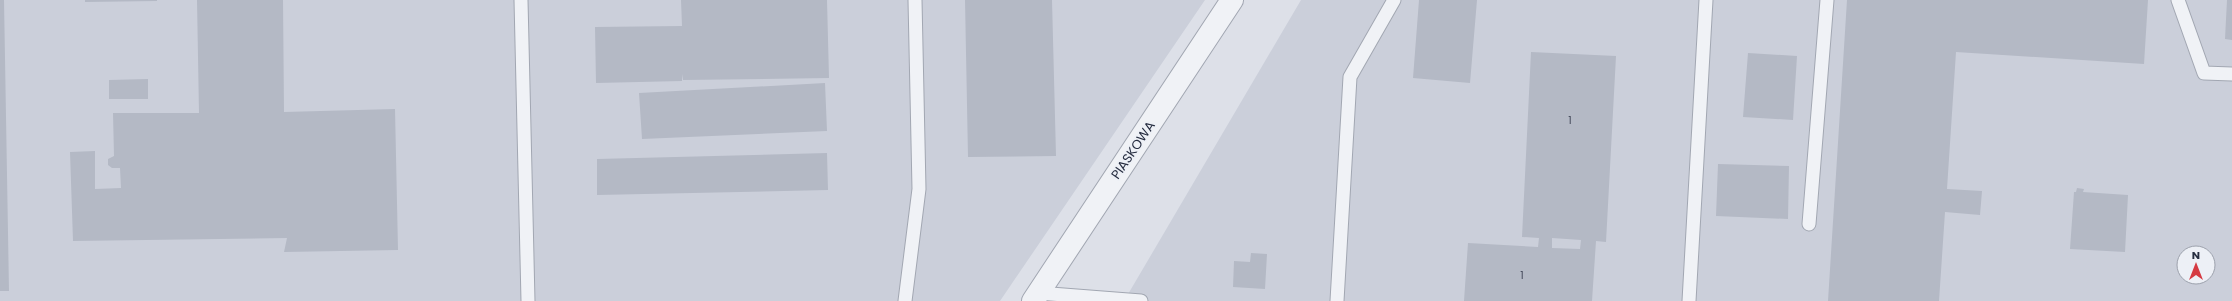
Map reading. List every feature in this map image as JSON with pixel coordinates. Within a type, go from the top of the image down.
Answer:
[{"type":"street","name":"PIASKOWA","points":[[1035,297],[1232,0]]},
{"type":"lane","points":[[520,0],[528,301]]},
{"type":"lane","points":[[905,301],[919,189],[915,0]]},
{"type":"lane","points":[[1337,301],[1350,77],[1394,0]]},
{"type":"lane","points":[[1689,301],[1706,0]]},
{"type":"lane","points":[[1809,224],[1827,0]]},
{"type":"lane","points":[[2178,0],[2204,73],[2232,74]]},
{"type":"lane","points":[[1035,297],[1141,301]]},
{"type":"shaded area","points":[[0,0],[1205,0],[1000,301],[0,301]]},
{"type":"shaded area","points":[[1301,0],[2232,0],[2232,301],[1124,301]]},
{"type":"building","points":[[0,0],[4,0],[9,291],[0,291]]},
{"type":"building","points":[[85,0],[157,0],[157,1],[85,2]]},
{"type":"building","points":[[197,0],[283,0],[284,112],[395,109],[398,250],[284,252],[287,238],[73,241],[70,152],[95,151],[95,189],[121,188],[120,168],[112,168],[108,165],[108,159],[114,156],[113,113],[199,113]]},
{"type":"building","points":[[681,0],[827,0],[829,78],[683,80],[682,74],[682,81],[596,83],[595,27],[682,26]]},
{"type":"building","points":[[965,0],[1052,0],[1056,156],[968,157]]},
{"type":"building","points":[[1419,0],[1477,0],[1470,83],[1413,78]]},
{"type":"building","points":[[1847,0],[2148,0],[2144,64],[1956,52],[1947,189],[1982,191],[1980,215],[1945,212],[1939,301],[1828,301]]},
{"type":"building","points":[[2227,0],[2232,0],[2232,40],[2225,39]]},
{"type":"building","points":[[1531,52],[1616,56],[1606,242],[1596,241],[1592,301],[1464,301],[1468,243],[1538,247],[1539,238],[1522,237]],"holes":[[[1552,238],[1581,240],[1580,249],[1552,248]]]},
{"type":"building","points":[[1748,53],[1797,56],[1793,120],[1743,117]]},
{"type":"building","points":[[148,79],[148,99],[109,99],[109,80]]},
{"type":"building","points":[[825,83],[827,131],[642,139],[639,93]]},
{"type":"building","points":[[827,153],[828,190],[597,195],[597,159]]},
{"type":"building","points":[[1718,164],[1789,166],[1788,219],[1716,216]]},
{"type":"building","points":[[2077,188],[2084,189],[2083,192],[2128,195],[2125,252],[2070,249],[2074,192],[2076,192]]},
{"type":"building","points":[[1251,253],[1267,254],[1265,289],[1233,287],[1234,261],[1250,262]]}]
